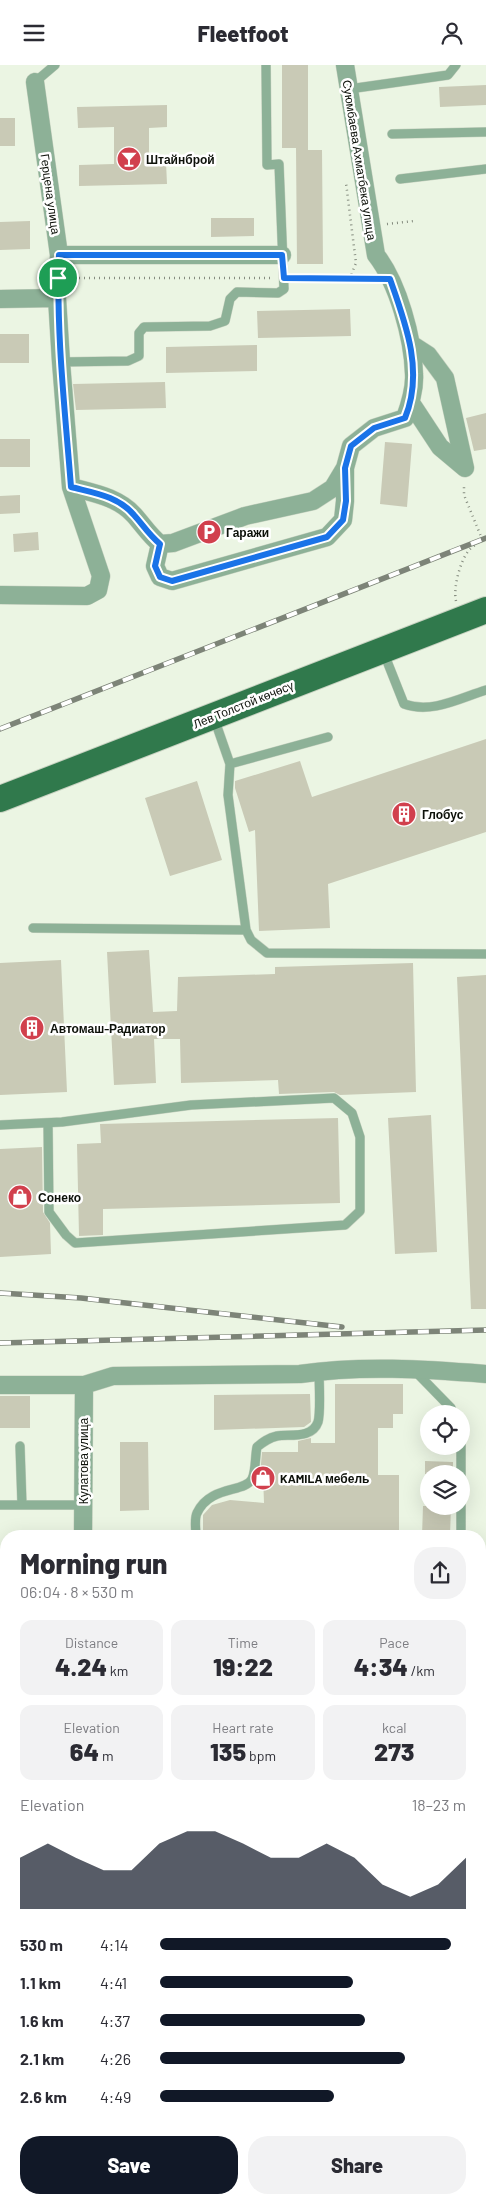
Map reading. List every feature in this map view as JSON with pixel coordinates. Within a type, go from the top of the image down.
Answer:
[{"type":"main road","name":"Лев Толстой көчөсү","points":[[0,799],[486,610]]},
{"type":"street","name":"Суюмбаева Ахматбека улица","points":[[346,65],[370,227],[376,255],[384,265],[390,279],[411,343],[414,375],[411,403]]},
{"type":"street","name":"Герцена улица","points":[[0,595],[87,596],[98,590],[101,576],[71,487],[57,298],[59,255],[35,82]]},
{"type":"street","points":[[59,255],[282,255]]},
{"type":"street","points":[[0,299],[57,298]]},
{"type":"street","points":[[411,343],[428,355],[445,378],[465,468]]},
{"type":"street","points":[[411,403],[440,447],[465,468]]},
{"type":"street","points":[[71,487],[111,497],[133,513],[149,535],[160,544],[173,543],[245,516],[314,501],[333,489],[345,468],[351,446],[374,428],[405,418],[411,403]]},
{"type":"street","points":[[160,544],[155,566],[160,577],[172,581],[327,537],[343,520],[346,501],[345,468]]},
{"type":"street","points":[[0,1385],[84,1385],[113,1376],[300,1374],[319,1371],[412,1368],[486,1374]]},
{"type":"street","name":"Кулатова улица","points":[[83,1530],[84,1385]]},
{"type":"lane","points":[[35,82],[55,65]]},
{"type":"lane","points":[[61,362],[128,361],[139,357],[139,333],[144,327],[210,326],[225,321],[230,299],[237,293],[278,293],[284,289],[279,164],[267,165],[266,65]]},
{"type":"lane","points":[[349,89],[448,75],[456,65]]},
{"type":"lane","points":[[392,134],[486,132]]},
{"type":"lane","points":[[400,179],[486,169]]},
{"type":"lane","points":[[383,649],[404,704],[416,709],[430,708],[486,690]]},
{"type":"lane","points":[[213,716],[230,764],[228,795],[246,930],[252,940],[267,953],[486,953]]},
{"type":"lane","points":[[230,764],[328,737]]},
{"type":"lane","points":[[33,928],[246,930]]},
{"type":"lane","points":[[0,1125],[48,1123],[190,1105],[334,1098],[352,1113],[360,1137],[360,1211],[346,1225],[75,1243],[66,1235],[49,1212],[48,1123]]},
{"type":"lane","points":[[412,1368],[447,1405]]},
{"type":"lane","points":[[196,1530],[196,1514],[205,1501],[218,1492],[239,1487],[252,1479],[257,1447],[265,1440],[276,1436],[302,1434],[311,1431],[318,1422],[319,1371]]},
{"type":"lane","points":[[20,1446],[22,1505]]},
{"type":"lane","points":[[461,1455],[461,1530]]},
{"type":"lane","points":[[0,1505],[83,1505]]},
{"type":"path","points":[[345,174],[356,263],[350,278]]},
{"type":"path","points":[[370,227],[414,221]]},
{"type":"path","points":[[58,278],[390,279]]},
{"type":"path","points":[[455,597],[457,581],[468,551],[482,539],[464,495],[465,468]]},
{"type":"building","points":[[282,65],[308,65],[308,150],[322,150],[323,264],[297,264],[296,148],[282,148]]},
{"type":"building","points":[[486,85],[486,105],[440,107],[439,87]]},
{"type":"building","points":[[167,105],[167,127],[149,128],[149,162],[166,162],[167,184],[79,186],[79,165],[114,164],[114,127],[78,128],[77,107]]},
{"type":"building","points":[[0,118],[15,118],[15,146],[0,146]]},
{"type":"building","points":[[211,218],[254,218],[254,236],[211,237]]},
{"type":"building","points":[[30,221],[30,249],[0,250],[0,222]]},
{"type":"building","points":[[350,309],[351,336],[258,338],[257,311]]},
{"type":"building","points":[[0,334],[29,334],[29,363],[0,363]]},
{"type":"building","points":[[257,345],[257,371],[166,373],[166,347]]},
{"type":"building","points":[[165,382],[166,408],[76,410],[73,384]]},
{"type":"building","points":[[486,413],[486,449],[474,451],[466,418]]},
{"type":"building","points":[[0,439],[30,439],[30,467],[0,467]]},
{"type":"building","points":[[385,442],[412,444],[407,507],[380,504]]},
{"type":"building","points":[[20,495],[20,513],[0,514],[0,496]]},
{"type":"building","points":[[38,532],[39,550],[14,552],[13,534]]},
{"type":"building","points":[[486,739],[486,832],[328,884],[330,928],[259,931],[255,830],[249,832],[235,788],[235,781],[300,761],[312,797]]},
{"type":"building","points":[[197,781],[222,860],[170,876],[145,798]]},
{"type":"building","points":[[149,950],[153,1012],[177,1011],[178,977],[275,974],[275,967],[413,963],[416,1092],[340,1095],[334,1092],[279,1094],[278,1080],[181,1083],[180,1039],[154,1039],[156,1083],[114,1085],[107,952]]},
{"type":"building","name":"Автомаш-Радиатор","points":[[61,960],[67,1092],[0,1095],[0,963]]},
{"type":"building","points":[[486,975],[486,1309],[471,1309],[457,977]]},
{"type":"building","points":[[431,1115],[437,1252],[395,1254],[388,1118]]},
{"type":"building","points":[[338,1118],[340,1203],[103,1209],[103,1235],[79,1236],[77,1144],[101,1143],[100,1124]]},
{"type":"building","points":[[42,1147],[43,1212],[50,1223],[51,1254],[0,1257],[0,1149]]},
{"type":"building","points":[[335,1384],[403,1384],[403,1414],[393,1414],[393,1428],[378,1428],[378,1475],[399,1475],[399,1530],[203,1530],[203,1515],[212,1505],[230,1500],[264,1503],[263,1475],[260,1475],[262,1452],[298,1452],[298,1441],[311,1438],[311,1443],[335,1443]]},
{"type":"building","points":[[310,1394],[311,1422],[304,1427],[214,1430],[214,1395]]},
{"type":"building","points":[[0,1396],[30,1396],[30,1428],[0,1428]]},
{"type":"building","points":[[120,1442],[148,1442],[149,1510],[120,1511]]},
{"type":"building","points":[[425,1461],[453,1462],[453,1465],[425,1465]]},
{"type":"building","points":[[423,1515],[451,1515],[450,1530],[422,1530]]},
{"type":"railway","points":[[0,729],[486,538]]},
{"type":"railway","points":[[0,1293],[81,1298],[342,1327]]},
{"type":"railway","points":[[0,1343],[486,1330]]},
{"type":"place","name":"Штайнброй","points":[[129,159]]},
{"type":"place","name":"Гаражи","points":[[209,532]]},
{"type":"place","name":"Глобус","points":[[404,814]]},
{"type":"place","name":"Автомаш-Радиатор","points":[[32,1028]]},
{"type":"place","name":"Сонеко","points":[[20,1197]]},
{"type":"place","name":"KAMILA мебель","points":[[263,1478]]},
{"type":"route","points":[[59,255],[282,255],[284,278],[390,279],[411,343],[414,375],[411,403],[405,418],[374,428],[351,446],[345,468],[346,501],[343,520],[327,537],[172,581],[160,577],[155,566],[160,544],[149,535],[133,513],[111,497],[71,487],[57,298],[58,278],[59,255]]}]
